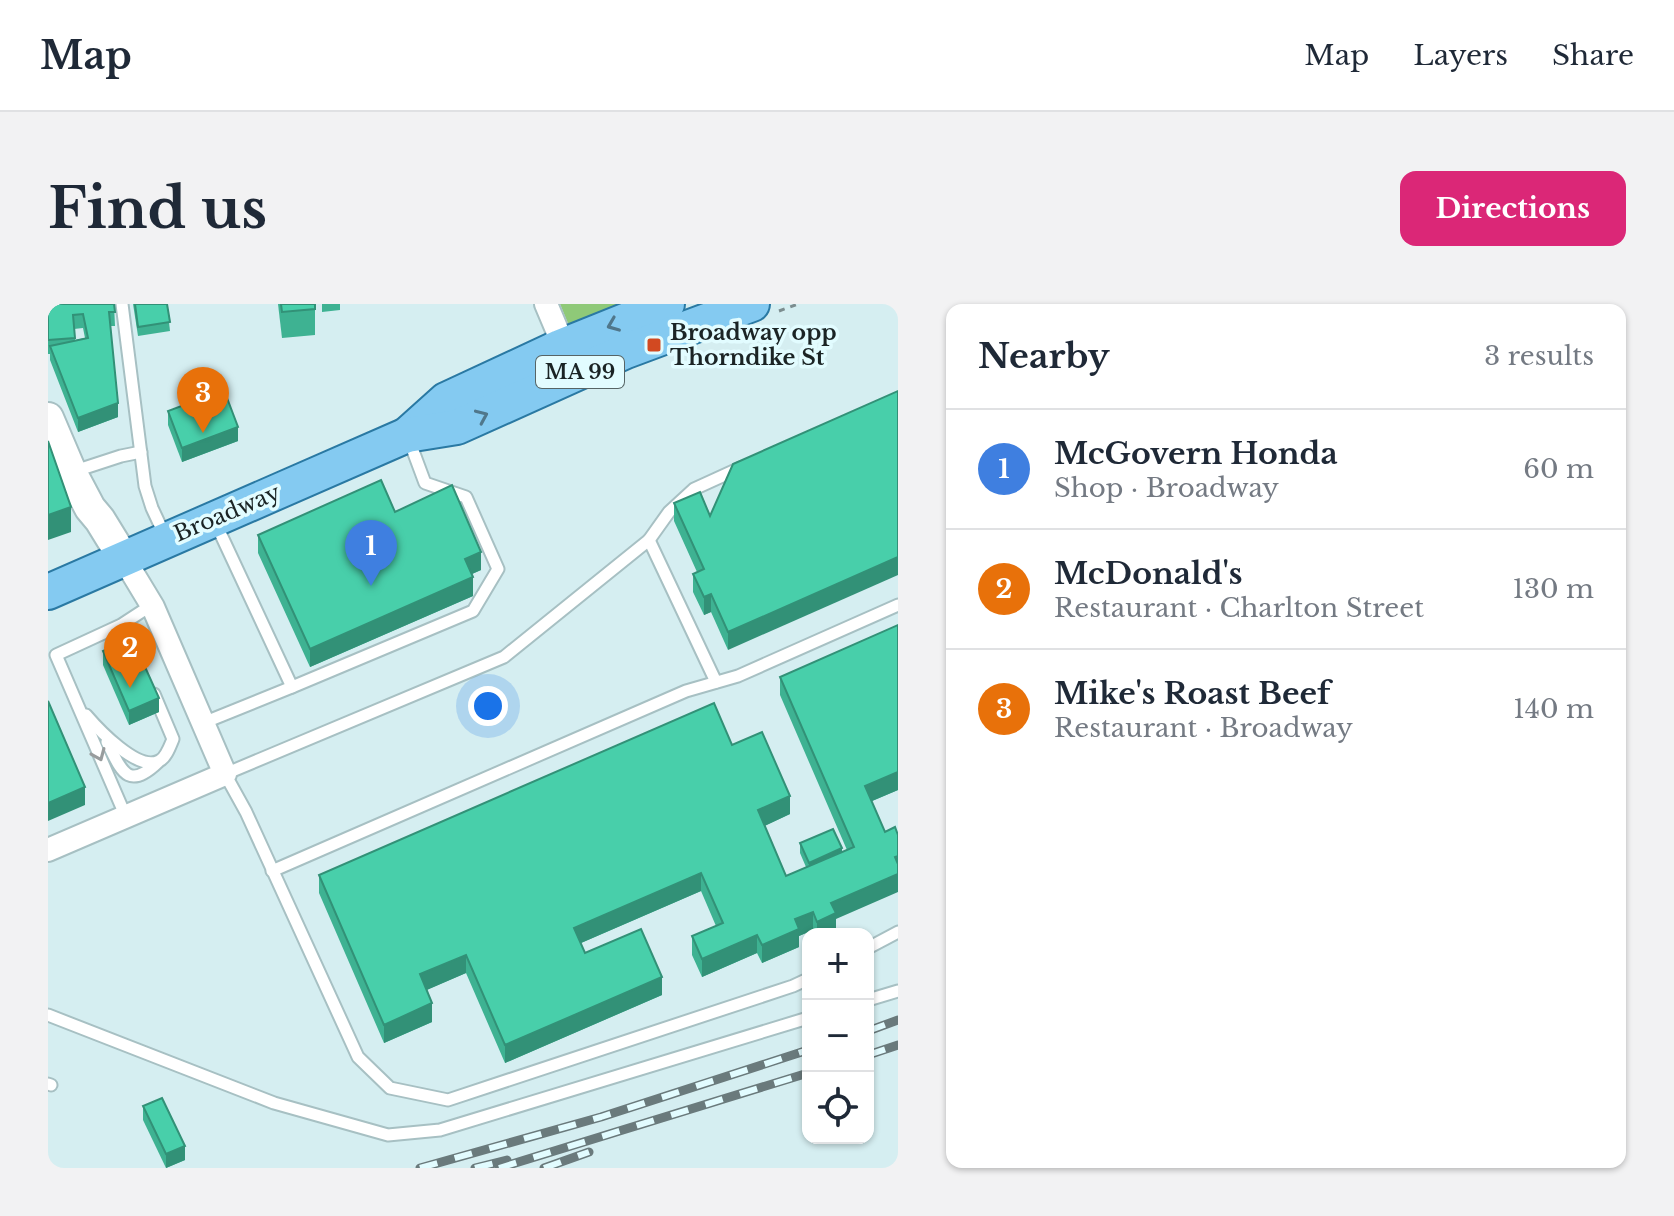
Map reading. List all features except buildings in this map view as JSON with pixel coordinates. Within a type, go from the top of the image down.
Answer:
[{"type":"main road","name":"Broadway","points":[[407,435],[446,400],[560,347],[667,304]]},
{"type":"main road","name":"Broadway","points":[[48,592],[407,435],[457,427],[626,351],[752,304]]},
{"type":"main road","points":[[49,426],[90,508],[124,559]]},
{"type":"street","points":[[546,304],[557,330],[560,347]]},
{"type":"street","points":[[48,850],[225,774],[153,607],[124,559]]},
{"type":"lane","points":[[122,304],[148,497],[167,540]]},
{"type":"lane","points":[[203,723],[473,611],[498,569],[466,497],[425,483],[407,435]]},
{"type":"lane","points":[[71,472],[141,452]]},
{"type":"lane","points":[[752,463],[694,489],[669,512],[649,540],[504,657],[225,774],[246,812],[358,1057],[390,1088],[448,1100],[802,982]]},
{"type":"lane","points":[[214,520],[292,687]]},
{"type":"lane","points":[[649,540],[716,682]]},
{"type":"lane","points":[[272,871],[686,691],[738,676],[898,605]]},
{"type":"lane","points":[[126,817],[56,655],[153,607]]},
{"type":"lane","points":[[103,633],[125,638]]},
{"type":"lane","points":[[78,705],[105,738],[124,772],[130,776],[149,771],[163,758],[173,739],[148,679]]},
{"type":"lane","points":[[105,738],[129,754],[147,762],[158,762]]},
{"type":"lane","points":[[874,945],[898,932]]},
{"type":"lane","points":[[874,998],[898,991]]},
{"type":"lane","points":[[48,1015],[274,1103],[388,1135],[440,1130],[802,1020]]},
{"type":"green space","points":[[560,304],[634,304],[571,331]]},
{"type":"railway","points":[[874,1029],[898,1020]]},
{"type":"railway","points":[[874,1053],[898,1045]]},
{"type":"railway","points":[[420,1168],[601,1117],[802,1052]]},
{"type":"railway","points":[[499,1168],[802,1075]]},
{"type":"railway","points":[[544,1168],[589,1152]]},
{"type":"railway","points":[[475,1168],[507,1160]]},
{"type":"place","name":"Broadway opp Thorndike St","points":[[654,345]]},
{"type":"place","name":"Mike's Roast Beef","points":[[203,433]]},
{"type":"place","name":"McGovern Honda","points":[[371,586]]},
{"type":"place","name":"McDonald's","points":[[130,688]]}]
